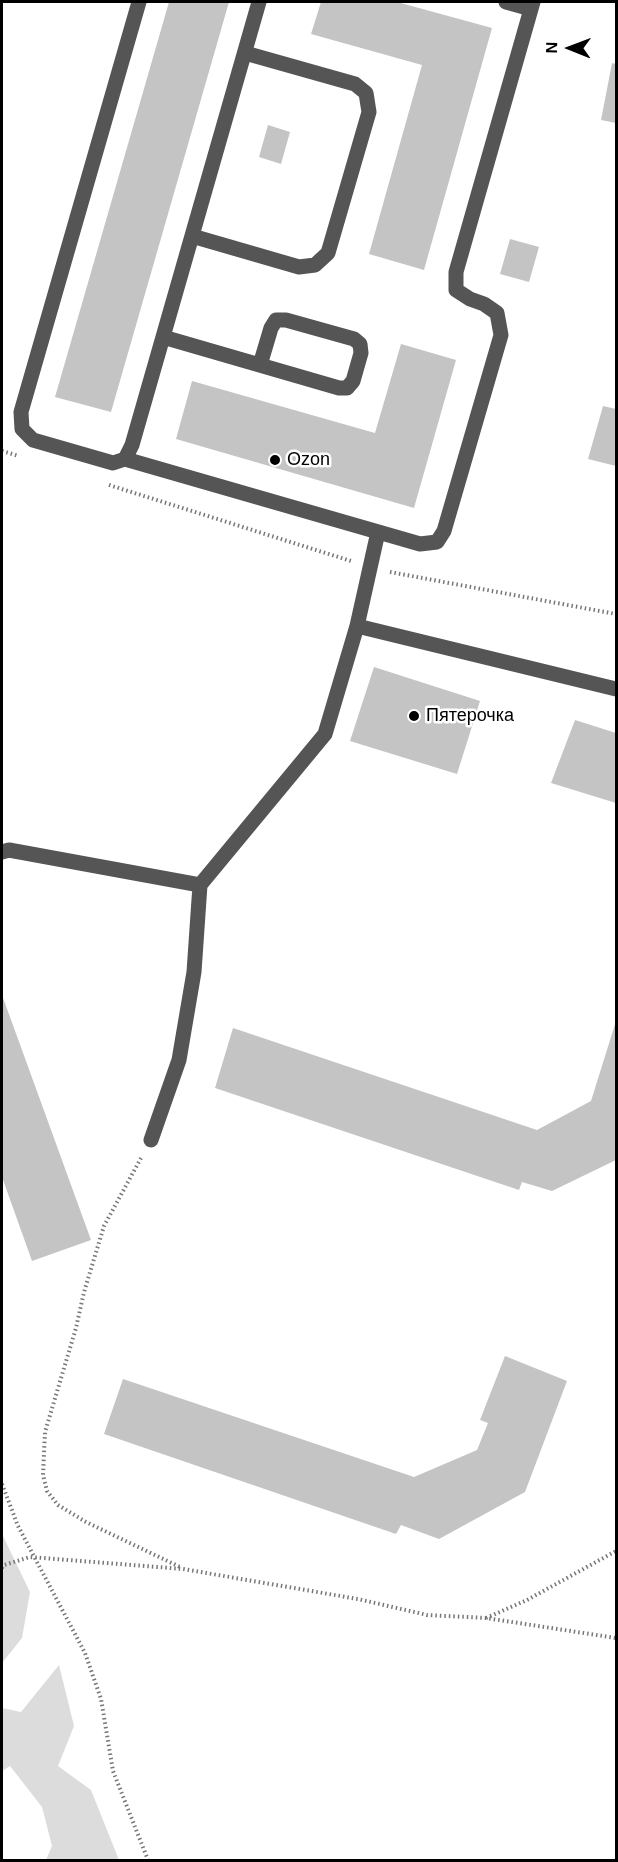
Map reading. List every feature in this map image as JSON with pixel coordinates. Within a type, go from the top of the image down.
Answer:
[{"type":"lane","points":[[139,2],[21,412],[22,429],[33,440],[113,463],[125,459],[420,544],[437,542],[444,531],[501,335],[497,313],[456,290],[456,272],[532,5],[506,2]]},
{"type":"lane","points":[[125,459],[132,446],[260,2]]},
{"type":"lane","points":[[192,236],[299,267],[315,265],[328,253],[369,112],[366,93],[355,84],[245,53]]},
{"type":"lane","points":[[163,337],[339,388],[347,388],[353,381],[361,353],[360,344],[354,339],[286,320],[276,320],[271,328],[260,365]]},
{"type":"lane","points":[[151,1140],[179,1060],[194,972],[200,885],[325,734],[357,626],[378,532]]},
{"type":"lane","points":[[357,626],[616,689]]},
{"type":"lane","points":[[2,852],[9,850],[200,885]]},
{"type":"path","points":[[2,451],[29,459]]},
{"type":"path","points":[[108,484],[370,567],[616,614]]},
{"type":"path","points":[[151,1140],[104,1226],[45,1432],[43,1475],[47,1491],[58,1505],[86,1522],[183,1569]]},
{"type":"path","points":[[2,1484],[18,1526],[85,1653],[100,1698],[113,1771],[148,1860]]},
{"type":"path","points":[[486,1618],[527,1600],[616,1551]]},
{"type":"path","points":[[2,1568],[4,1565],[35,1558],[183,1569],[358,1599],[427,1615],[486,1618],[616,1638]]},
{"type":"shaded area","points":[[2,1534],[30,1592],[22,1638],[2,1663]]},
{"type":"shaded area","points":[[59,1665],[74,1726],[58,1766],[91,1790],[119,1860],[46,1860],[52,1846],[42,1807],[10,1766],[2,1771],[2,1708],[21,1712]]},
{"type":"building","points":[[169,2],[229,2],[111,412],[55,397]]},
{"type":"building","points":[[321,2],[397,2],[492,28],[424,270],[369,254],[422,65],[311,34]]},
{"type":"building","points":[[612,63],[616,64],[616,123],[601,120]]},
{"type":"building","points":[[268,125],[290,132],[281,164],[259,157]]},
{"type":"building","points":[[510,239],[539,247],[529,282],[500,274]]},
{"type":"building","points":[[401,344],[456,360],[414,508],[176,439],[192,381],[375,433]]},
{"type":"building","points":[[603,406],[616,409],[616,466],[588,459]]},
{"type":"building","points":[[374,667],[480,701],[457,774],[350,741]]},
{"type":"building","points":[[575,720],[616,733],[616,803],[551,783]]},
{"type":"building","points":[[2,995],[91,1240],[32,1261],[2,1177]]},
{"type":"building","points":[[616,1021],[616,1160],[552,1191],[522,1182],[519,1190],[215,1088],[233,1028],[537,1130],[591,1101]]},
{"type":"building","points":[[505,1356],[567,1381],[525,1492],[439,1539],[401,1525],[396,1534],[104,1434],[123,1379],[414,1477],[477,1450],[488,1423],[480,1420]]},
{"type":"place","name":"Ozon","points":[[275,460]]},
{"type":"place","name":"Пятерочка","points":[[414,716]]}]
